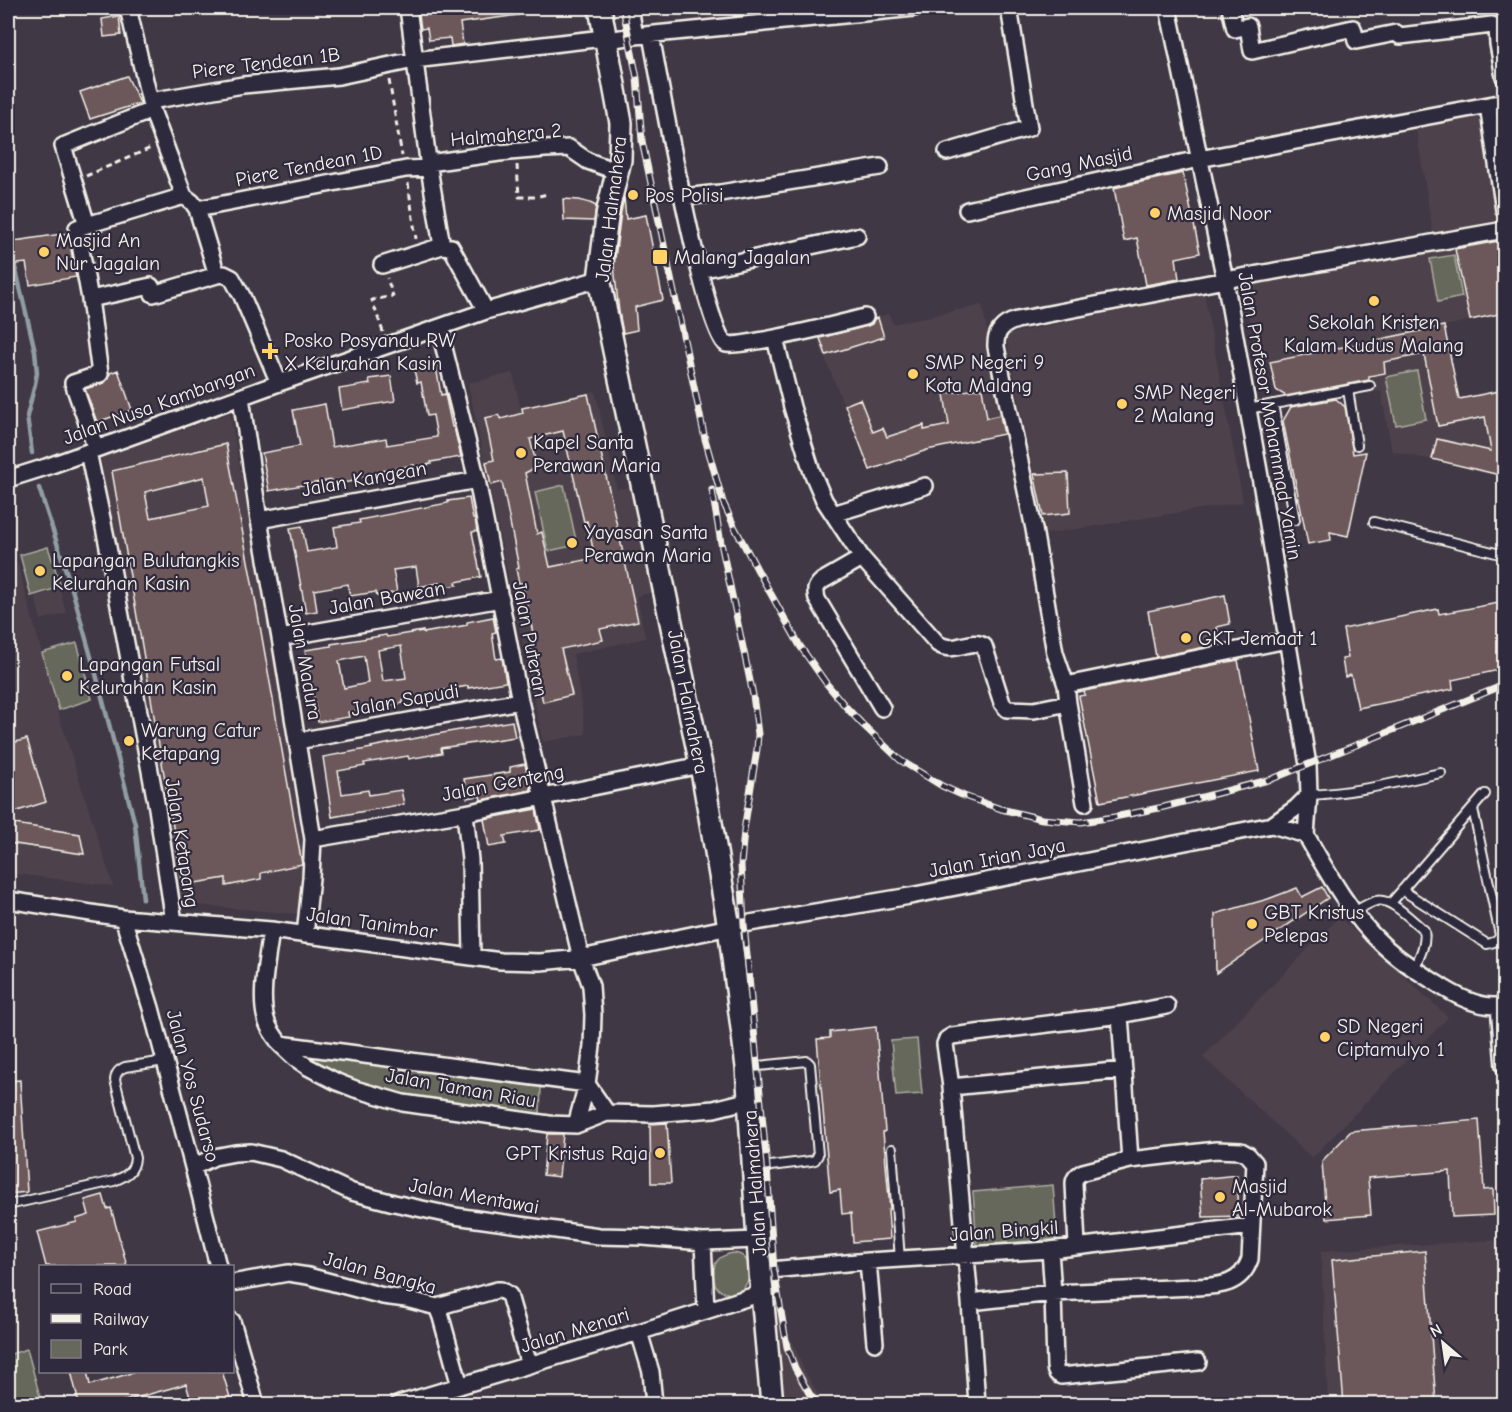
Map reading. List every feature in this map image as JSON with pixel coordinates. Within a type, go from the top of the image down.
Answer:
[{"type":"street","points":[[128,8],[151,105],[184,196],[197,209],[217,275]]},
{"type":"street","points":[[408,8],[442,246]]},
{"type":"street","name":"Jalan Halmahera","points":[[600,8],[621,123],[620,160],[608,210],[599,279],[701,765],[729,927],[750,1100],[760,1271],[772,1404]]},
{"type":"street","points":[[630,8],[635,36]]},
{"type":"street","name":"Piere Tendean 1B","points":[[74,181],[63,146],[151,105],[243,85],[339,76],[414,60],[595,39],[607,40],[914,8]]},
{"type":"street","points":[[947,152],[1029,128],[1009,8]]},
{"type":"street","name":"Jalan Profesor Mohammad Yamin","points":[[1168,8],[1225,280],[1262,488],[1308,765],[1309,795],[1306,835]]},
{"type":"street","points":[[1230,8],[1235,29],[1248,26],[1252,51],[1353,28],[1356,41],[1396,33],[1400,36],[1492,25],[1497,29],[1504,77]]},
{"type":"street","points":[[651,35],[683,197],[700,270],[716,328],[722,341],[730,346],[865,317]]},
{"type":"street","name":"Gang Masjid","points":[[967,210],[1199,159],[1504,102]]},
{"type":"street","points":[[1488,105],[1504,210]]},
{"type":"street","name":"Halmahera 2","points":[[429,166],[528,150],[569,148],[588,161],[618,172]]},
{"type":"street","name":"Piere Tendean 1D","points":[[197,209],[429,166]]},
{"type":"street","points":[[683,197],[880,167]]},
{"type":"street","points":[[74,181],[87,225]]},
{"type":"street","points":[[184,196],[77,228],[90,299],[152,286],[153,294],[224,274],[232,279],[242,296],[279,383]]},
{"type":"street","points":[[1085,803],[1066,685],[1054,653],[1034,529],[996,347],[996,336],[1003,326],[1017,320],[1225,280],[1504,230]]},
{"type":"street","points":[[700,270],[857,236]]},
{"type":"street","points":[[382,265],[448,246],[453,249],[486,311]]},
{"type":"street","name":"Jalan Nusa Kambangan","points":[[8,480],[486,311],[599,279]]},
{"type":"street","name":"Jalan Ketapang","points":[[90,299],[100,374],[73,383],[92,450],[109,554],[157,808],[174,922]]},
{"type":"street","name":"Jalan Puteran","points":[[438,328],[477,480],[520,701],[581,958],[591,986],[592,1046],[586,1084]]},
{"type":"street","points":[[775,338],[792,407],[812,472],[824,500],[862,558],[938,644],[944,648],[980,643],[984,646],[1002,703],[1007,710],[1034,710],[1068,703]]},
{"type":"street","name":"Jalan Madura","points":[[241,397],[259,520],[313,839],[305,935]]},
{"type":"street","name":"Jalan Kangean","points":[[259,520],[477,480]]},
{"type":"street","points":[[833,514],[926,486]]},
{"type":"street","points":[[862,558],[822,580],[815,590],[818,599],[882,708]]},
{"type":"street","name":"Jalan Bawean","points":[[280,638],[501,599]]},
{"type":"street","points":[[1066,685],[1287,640]]},
{"type":"street","name":"Jalan Sapudi","points":[[297,741],[520,701]]},
{"type":"street","name":"Jalan Genteng","points":[[313,839],[465,813],[701,765]]},
{"type":"street","name":"Jalan Irian Jaya","points":[[729,927],[910,896],[1272,825],[1296,808],[1309,795]]},
{"type":"street","points":[[465,813],[470,860],[472,957]]},
{"type":"street","name":"Jalan Irian Jaya","points":[[1272,825],[1306,835]]},
{"type":"street","points":[[1306,835],[1353,912],[1382,944],[1449,992],[1481,1004],[1502,1006],[1504,1066]]},
{"type":"street","name":"Jalan Tanimbar","points":[[8,900],[123,918],[271,930],[501,961],[540,962],[581,958],[729,927]]},
{"type":"street","name":"Jalan Yos Sudarso","points":[[123,918],[165,1061],[218,1265]]},
{"type":"street","name":"Jalan Taman Riau","points":[[271,930],[264,988],[265,1018],[269,1029],[280,1044],[295,1058],[337,1082],[403,1103],[549,1124],[576,1125],[607,1113],[653,1114],[714,1109],[750,1100]]},
{"type":"street","points":[[977,1404],[967,1255],[945,1044],[947,1039],[1120,1016],[1167,1006]]},
{"type":"street","points":[[1120,1016],[1130,1160]]},
{"type":"street","name":"Jalan Taman Riau","points":[[280,1044],[586,1084]]},
{"type":"street","points":[[951,1087],[1124,1070]]},
{"type":"street","points":[[586,1084],[607,1113]]},
{"type":"street","points":[[576,1125],[586,1084]]},
{"type":"street","points":[[970,1302],[1053,1293],[1217,1286],[1227,1283],[1243,1274],[1250,1259],[1255,1163],[1241,1151],[1216,1150],[1130,1160],[1083,1172],[1074,1180],[1077,1246]]},
{"type":"street","name":"Jalan Mentawai","points":[[193,1167],[214,1157],[251,1152],[281,1159],[352,1192],[455,1216],[599,1236],[703,1242],[758,1240]]},
{"type":"street","name":"Jalan Bingkil","points":[[760,1271],[868,1261],[1050,1250],[1251,1226]]},
{"type":"street","points":[[703,1242],[706,1311]]},
{"type":"street","points":[[1050,1250],[1054,1366],[1057,1374],[1062,1376],[1198,1362]]},
{"type":"street","points":[[868,1261],[875,1343]]},
{"type":"street","name":"Jalan Bangka","points":[[234,1283],[288,1273],[437,1307],[460,1386]]},
{"type":"street","points":[[437,1307],[497,1290],[505,1292],[508,1294],[529,1365]]},
{"type":"street","name":"Jalan Menari","points":[[399,1404],[762,1293]]},
{"type":"street","points":[[234,1328],[255,1404]]},
{"type":"street","points":[[639,1332],[651,1372],[654,1404]]},
{"type":"lane","points":[[1248,409],[1370,386]]},
{"type":"lane","points":[[1348,390],[1357,445]]},
{"type":"lane","points":[[1273,404],[1295,520]]},
{"type":"lane","points":[[1374,522],[1504,555]]},
{"type":"lane","points":[[1309,795],[1380,786],[1441,772]]},
{"type":"lane","points":[[1391,903],[1485,794]]},
{"type":"lane","points":[[1401,890],[1487,944],[1499,939],[1473,809]]},
{"type":"lane","points":[[1353,912],[1377,900],[1382,900],[1391,903],[1424,930],[1424,942],[1414,969]]},
{"type":"lane","points":[[8,1205],[114,1181],[131,1172],[135,1166],[135,1158],[115,1080],[116,1076],[121,1069],[165,1061]]},
{"type":"lane","points":[[747,1067],[807,1061],[810,1064],[818,1155],[815,1160],[811,1161],[754,1168]]},
{"type":"lane","points":[[892,1149],[900,1260]]},
{"type":"path","points":[[74,181],[164,142]]},
{"type":"path","points":[[528,150],[530,163],[516,165],[519,197],[547,194]]},
{"type":"path","points":[[382,265],[393,296],[372,300],[387,346]]},
{"type":"shaded area","points":[[1485,109],[1498,220],[1433,233],[1415,122]]},
{"type":"shaded area","name":"Sekolah Kristen Kalam Kudus Malang","points":[[1497,236],[1504,313],[1444,326],[1459,399],[1504,391],[1504,476],[1392,451],[1381,391],[1372,392],[1362,343],[1259,364],[1243,293],[1251,284]]},
{"type":"shaded area","name":"SMP Negeri 2 Malang","points":[[1204,293],[1243,502],[1046,534],[1006,335]]},
{"type":"shaded area","name":"SMP Negeri 9 Kota Malang","points":[[982,305],[1007,433],[927,450],[870,470],[815,333],[889,314],[893,324]]},
{"type":"shaded area","name":"Yayasan Santa Perawan Maria","points":[[513,373],[520,407],[595,391],[617,489],[631,487],[653,592],[637,596],[645,638],[573,654],[586,734],[543,742],[468,383]]},
{"type":"shaded area","points":[[230,413],[278,686],[306,867],[299,914],[174,903],[158,792],[101,458]]},
{"type":"shaded area","points":[[17,562],[58,713],[113,886],[8,873],[8,565]]},
{"type":"shaded area","points":[[60,590],[66,613],[41,620],[35,596]]},
{"type":"shaded area","name":"SD Negeri Ciptamulyo 1","points":[[1339,917],[1448,1017],[1312,1158],[1203,1057]]},
{"type":"shaded area","points":[[1499,1240],[1504,1310],[1504,1404],[1328,1404],[1321,1251]]},
{"type":"shaded area","points":[[787,1334],[824,1404],[783,1404],[778,1344],[780,1339]]},
{"type":"green space","points":[[1454,255],[1462,297],[1438,302],[1430,259]]},
{"type":"green space","points":[[1417,371],[1426,419],[1396,425],[1386,377]]},
{"type":"green space","points":[[564,485],[577,545],[548,551],[535,492]]},
{"type":"green space","name":"Lapangan Bulutangkis Kelurahan Kasin","points":[[48,547],[61,587],[31,596],[20,555]]},
{"type":"green space","name":"Lapangan Futsal Kelurahan Kasin","points":[[77,643],[92,699],[59,710],[42,653]]},
{"type":"green space","points":[[917,1039],[922,1094],[896,1096],[891,1041]]},
{"type":"green space","points":[[317,1054],[541,1087],[540,1116],[411,1097],[358,1081],[312,1062],[313,1057]]},
{"type":"green space","points":[[1053,1185],[1057,1239],[977,1245],[973,1192]]},
{"type":"green space","points":[[733,1253],[742,1256],[749,1270],[745,1286],[739,1292],[731,1294],[718,1288],[713,1275],[717,1261]]},
{"type":"green space","points":[[27,1349],[42,1404],[8,1404],[8,1355]]},
{"type":"building","points":[[418,8],[518,8],[518,15],[460,23],[463,44],[451,46],[450,38],[429,40],[427,28],[421,29]]},
{"type":"building","points":[[732,8],[780,8],[780,12],[734,16]]},
{"type":"building","points":[[119,16],[121,35],[104,37],[102,19]]},
{"type":"building","points":[[127,76],[140,103],[90,119],[80,92]]},
{"type":"building","name":"Masjid Noor","points":[[1183,173],[1200,253],[1176,258],[1179,279],[1146,285],[1137,238],[1124,241],[1114,188]]},
{"type":"building","points":[[624,197],[626,219],[646,215],[663,300],[635,307],[637,330],[623,333],[614,266]]},
{"type":"building","points":[[563,199],[579,200],[596,206],[594,221],[564,220]]},
{"type":"building","name":"Masjid An Nur Jagalan","points":[[68,233],[76,277],[30,285],[26,263],[8,265],[8,242]]},
{"type":"building","points":[[1504,240],[1504,253],[1499,253],[1504,313],[1470,320],[1455,249]]},
{"type":"building","points":[[878,318],[884,337],[826,355],[820,338],[867,326]]},
{"type":"building","points":[[1444,326],[1459,399],[1504,390],[1504,476],[1432,459],[1437,439],[1491,451],[1485,417],[1438,426],[1424,354],[1384,362],[1385,373],[1369,376],[1369,380],[1286,396],[1276,390],[1270,362]]},
{"type":"building","points":[[435,361],[441,395],[445,394],[461,457],[382,471],[383,473],[353,478],[354,481],[332,485],[331,480],[269,491],[262,453],[300,446],[293,410],[325,404],[332,447],[386,438],[387,445],[437,437],[433,415],[427,416],[421,382],[417,383],[413,365]]},
{"type":"building","points":[[118,370],[132,410],[97,422],[85,389],[104,383],[110,373]]},
{"type":"building","points":[[391,376],[395,401],[342,410],[339,389],[370,384],[369,379]]},
{"type":"building","points":[[982,388],[987,418],[1000,415],[1004,434],[927,450],[870,470],[845,405],[860,399],[873,432],[883,428],[887,437],[924,425],[924,430],[949,425],[944,394]]},
{"type":"building","points":[[588,394],[638,621],[600,629],[603,640],[561,649],[572,695],[543,702],[528,634],[533,633],[522,583],[519,583],[516,569],[519,568],[502,482],[491,485],[486,462],[494,460],[485,418],[498,415],[501,419],[523,413],[522,408]],"holes":[[[563,431],[584,522],[587,521],[595,558],[550,567],[542,532],[537,534],[525,473],[537,467],[530,439]]]},
{"type":"building","points":[[1336,399],[1345,407],[1353,454],[1366,452],[1348,536],[1330,532],[1331,540],[1308,544],[1283,421],[1291,407]]},
{"type":"building","points":[[226,444],[302,864],[261,873],[261,879],[226,886],[226,878],[183,885],[112,471]],"holes":[[[204,477],[209,506],[150,518],[145,492]]]},
{"type":"building","points":[[1068,473],[1070,513],[1043,516],[1034,474]]},
{"type":"building","points":[[469,498],[477,531],[472,532],[481,577],[440,588],[439,583],[419,587],[416,567],[393,570],[397,592],[377,596],[376,592],[350,596],[348,584],[314,590],[317,611],[306,613],[290,528],[302,526],[307,552],[337,547],[334,527]]},
{"type":"building","name":"GKT Jemaat 1","points":[[1225,595],[1230,624],[1217,627],[1220,644],[1156,657],[1148,611]]},
{"type":"building","points":[[1504,602],[1504,669],[1452,680],[1453,689],[1358,708],[1351,675],[1345,677],[1342,659],[1348,658],[1343,629],[1438,609],[1439,614]]},
{"type":"building","points":[[493,617],[496,632],[492,633],[496,659],[502,658],[506,682],[434,692],[435,694],[403,700],[403,703],[348,712],[349,717],[318,722],[305,650],[386,635],[387,637],[423,631],[423,633],[467,625],[467,622]],"holes":[[[401,646],[406,678],[383,681],[378,650]],[[364,656],[368,683],[344,688],[339,661]]]},
{"type":"building","points":[[1238,660],[1259,771],[1100,802],[1079,696],[1085,695],[1084,691]]},
{"type":"building","points":[[512,721],[515,737],[441,748],[442,753],[364,763],[365,766],[338,771],[342,794],[368,790],[369,795],[401,790],[404,804],[332,817],[323,757]]},
{"type":"building","points":[[27,739],[46,802],[8,814],[8,744]]},
{"type":"building","points":[[525,764],[531,790],[481,800],[480,796],[467,798],[464,779],[510,772],[510,767]]},
{"type":"building","points":[[536,809],[540,830],[504,836],[506,844],[489,847],[484,819]]},
{"type":"building","points":[[8,823],[80,834],[84,854],[8,843]]},
{"type":"building","name":"GBT Kristus Pelepas","points":[[1322,887],[1328,898],[1216,973],[1215,914],[1297,888],[1302,897]]},
{"type":"building","points":[[876,1027],[885,1131],[883,1132],[890,1209],[888,1210],[890,1239],[853,1242],[851,1213],[842,1214],[840,1190],[830,1192],[817,1039],[830,1038],[830,1032]]},
{"type":"building","points":[[20,1080],[27,1192],[8,1194],[8,1081]]},
{"type":"building","points":[[1479,1120],[1484,1190],[1493,1189],[1494,1215],[1452,1217],[1450,1171],[1368,1178],[1371,1215],[1326,1219],[1322,1161],[1351,1131]]},
{"type":"building","name":"GPT Kristus Raja","points":[[667,1123],[671,1183],[651,1183],[650,1124]]},
{"type":"building","points":[[547,1134],[563,1134],[559,1177],[543,1175]]},
{"type":"building","name":"Masjid Al-Mubarok","points":[[1237,1175],[1239,1216],[1203,1217],[1200,1179]]},
{"type":"building","points":[[103,1195],[107,1209],[111,1208],[127,1265],[46,1265],[37,1232],[77,1222],[76,1219],[89,1215],[85,1200]]},
{"type":"building","points":[[1425,1251],[1436,1404],[1344,1404],[1332,1260]]},
{"type":"building","points":[[71,1373],[87,1373],[90,1385],[131,1373],[223,1373],[232,1404],[192,1404],[186,1384],[114,1404],[79,1404]]},
{"type":"waterway","points":[[8,226],[10,240]]},
{"type":"waterway","points":[[15,266],[35,351],[37,373],[27,416],[32,453]]},
{"type":"waterway","points":[[39,488],[72,589],[135,824],[143,899]]},
{"type":"railway","points":[[623,8],[637,78],[642,141],[705,439],[723,502],[800,646],[846,707],[900,760],[942,786],[1001,809],[1042,819],[1081,822],[1164,807],[1272,779],[1504,685]]},
{"type":"railway","points":[[712,490],[753,695],[758,734],[741,865],[744,924],[767,1167],[774,1270],[787,1347],[795,1368],[817,1404]]},
{"type":"place","name":"Pos Polisi","points":[[633,195]]},
{"type":"place","name":"Masjid Noor","points":[[1155,213]]},
{"type":"place","name":"Masjid An Nur Jagalan","points":[[44,252]]},
{"type":"place","name":"Malang Jagalan","points":[[660,257]]},
{"type":"place","name":"Sekolah Kristen Kalam Kudus Malang","points":[[1374,301]]},
{"type":"place","name":"Posko Posyandu RW X Kelurahan Kasin","points":[[270,351]]},
{"type":"place","name":"SMP Negeri 9 Kota Malang","points":[[913,374]]},
{"type":"place","name":"SMP Negeri 2 Malang","points":[[1122,404]]},
{"type":"place","name":"Kapel Santa Perawan Maria","points":[[521,453]]},
{"type":"place","name":"Yayasan Santa Perawan Maria","points":[[572,543]]},
{"type":"place","name":"Lapangan Bulutangkis Kelurahan Kasin","points":[[40,571]]},
{"type":"place","name":"GKT Jemaat 1","points":[[1186,638]]},
{"type":"place","name":"Lapangan Futsal Kelurahan Kasin","points":[[67,676]]},
{"type":"place","name":"Warung Catur Ketapang","points":[[129,741]]},
{"type":"place","name":"GBT Kristus Pelepas","points":[[1252,924]]},
{"type":"place","name":"SD Negeri Ciptamulyo 1","points":[[1325,1037]]},
{"type":"place","name":"GPT Kristus Raja","points":[[660,1153]]},
{"type":"place","name":"Masjid Al-Mubarok","points":[[1220,1197]]}]
